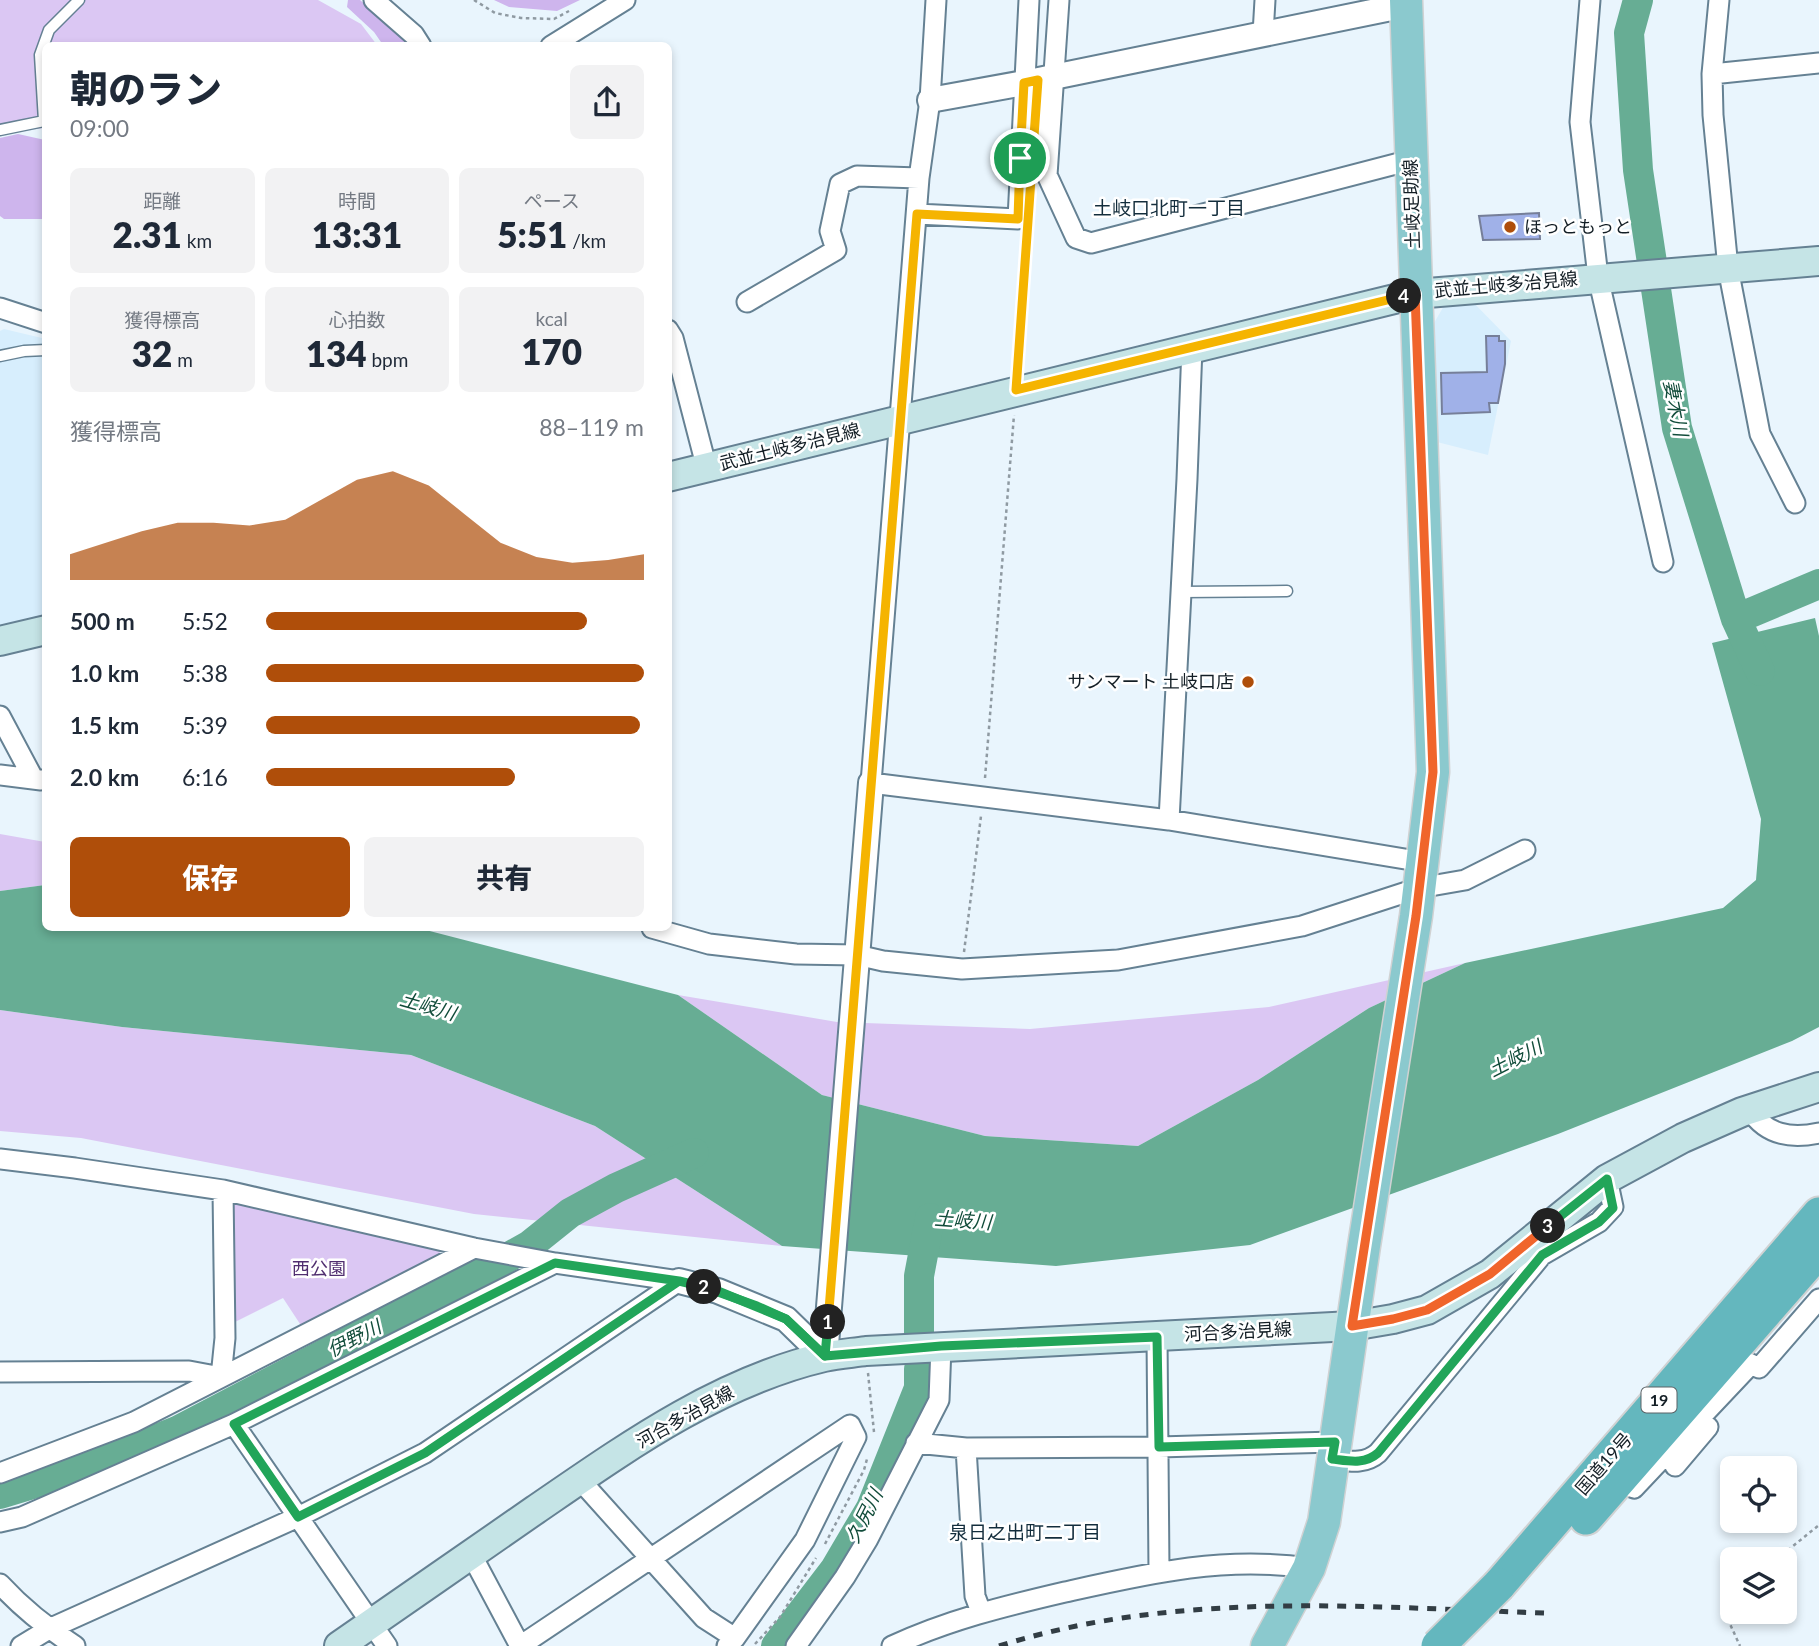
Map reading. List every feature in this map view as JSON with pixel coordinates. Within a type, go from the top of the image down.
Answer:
[{"type":"highway","name":"国道19号","points":[[1465,1646],[1509,1588],[1819,1214]]},
{"type":"highway","name":"国道19号","points":[[1438,1646],[1509,1588],[1619,1482],[1819,1251]]},
{"type":"main road","name":"土岐足助線","points":[[1267,1646],[1309,1569],[1324,1522],[1419,888],[1433,772],[1406,2]]},
{"type":"main road","name":"武並土岐多治見線","points":[[672,476],[1415,294],[1819,261]]},
{"type":"main road","points":[[0,641],[42,631]]},
{"type":"main road","name":"河合多治見線","points":[[339,1646],[380,1634],[471,1554],[661,1427],[710,1400],[751,1382],[825,1356],[941,1346],[1352,1326],[1427,1310],[1490,1274],[1607,1179],[1683,1138],[1750,1110],[1819,1087]]},
{"type":"street","points":[[374,0],[418,42]]},
{"type":"street","points":[[557,42],[625,0]]},
{"type":"street","points":[[825,1356],[899,419],[919,178],[930,100],[936,0]]},
{"type":"street","points":[[917,214],[1018,219],[1029,0]]},
{"type":"street","points":[[1059,0],[1047,175],[1076,238],[1091,243],[1411,160]]},
{"type":"street","points":[[1263,34],[1265,0]]},
{"type":"street","points":[[1590,0],[1580,122],[1603,277],[1663,562]]},
{"type":"street","points":[[1718,0],[1712,74],[1724,268],[1760,434],[1795,503]]},
{"type":"street","points":[[930,100],[1263,34],[1406,2]]},
{"type":"street","points":[[1712,74],[1819,63]]},
{"type":"street","points":[[747,302],[836,250],[830,231],[840,184],[857,176],[919,178]]},
{"type":"street","points":[[0,309],[42,322]]},
{"type":"street","points":[[672,336],[707,468]]},
{"type":"street","points":[[1169,820],[1192,347]]},
{"type":"street","points":[[0,716],[39,779]]},
{"type":"street","points":[[0,775],[39,779]]},
{"type":"street","points":[[871,783],[1169,820],[1419,888]]},
{"type":"street","points":[[663,931],[709,944],[857,961],[962,969],[1118,960],[1302,926],[1419,888],[1465,880],[1525,850]]},
{"type":"street","points":[[1750,1110],[1757,1121],[1784,1135],[1806,1136],[1819,1133]]},
{"type":"street","points":[[0,1159],[223,1190],[474,1248],[679,1281],[718,1291],[786,1319],[825,1356]]},
{"type":"street","points":[[916,1443],[966,1448],[1333,1450],[1363,1461],[1371,1459],[1542,1255],[1599,1222],[1613,1208],[1607,1179]]},
{"type":"street","points":[[221,1377],[225,1338],[223,1190]]},
{"type":"street","points":[[0,1473],[134,1422],[474,1248]]},
{"type":"street","points":[[0,1522],[22,1517],[234,1424],[555,1263]]},
{"type":"street","points":[[22,1646],[49,1629],[298,1517],[425,1453],[679,1281]]},
{"type":"street","points":[[1675,1466],[1819,1299]]},
{"type":"street","points":[[1157,1337],[1159,1571]]},
{"type":"street","points":[[796,1646],[869,1539],[939,1399],[941,1346]]},
{"type":"street","points":[[1619,1482],[1634,1488],[1751,1364],[1759,1368]]},
{"type":"street","points":[[0,1372],[189,1371],[221,1377]]},
{"type":"street","points":[[234,1424],[380,1634]]},
{"type":"street","points":[[471,1554],[520,1646],[651,1557],[850,1424],[856,1437],[805,1539],[731,1642],[704,1618],[651,1557],[580,1480]]},
{"type":"street","points":[[966,1448],[975,1595],[981,1612]]},
{"type":"street","points":[[892,1646],[926,1630],[981,1612],[1159,1571],[1222,1563],[1276,1564],[1309,1569]]},
{"type":"street","points":[[0,1584],[49,1629],[75,1646]]},
{"type":"lane","points":[[45,42],[49,30],[79,0]]},
{"type":"lane","points":[[42,49],[42,88]]},
{"type":"lane","points":[[0,130],[42,121]]},
{"type":"lane","points":[[0,356],[42,350]]},
{"type":"lane","points":[[1180,592],[1287,591]]},
{"type":"path","points":[[474,0],[495,13],[521,18],[554,19],[578,7]]},
{"type":"path","points":[[962,969],[983,798],[1028,229]]},
{"type":"path","points":[[1792,1547],[1819,1525]]},
{"type":"path","points":[[1730,1624],[1740,1646]]},
{"type":"shaded area","points":[[348,0],[360,0],[407,42],[381,42],[347,7]]},
{"type":"shaded area","points":[[494,0],[580,0],[557,11],[509,7]]},
{"type":"shaded area","points":[[18,134],[42,139],[42,219],[4,219],[0,216],[0,138]]},
{"type":"shaded area","points":[[1468,297],[1511,341],[1488,455],[1437,442],[1434,323],[1448,299]]},
{"type":"shaded area","points":[[4,329],[42,338],[42,621],[0,631],[0,331]]},
{"type":"green space","points":[[0,0],[318,0],[361,24],[375,42],[42,42],[42,128],[0,133]]},
{"type":"green space","points":[[0,834],[42,841],[42,885],[0,891]]},
{"type":"green space","points":[[1465,963],[1369,1008],[1258,1080],[1138,1146],[985,1136],[822,1095],[678,995],[837,1022],[1030,1029],[1269,1007]]},
{"type":"green space","points":[[0,1010],[122,1027],[411,1055],[595,1126],[782,1246],[474,1214],[81,1138],[0,1131]]},
{"type":"green space","name":"西公園","points":[[231,1201],[441,1249],[437,1260],[304,1330],[283,1298],[231,1324]]},
{"type":"water","name":"土岐川","points":[[1815,618],[1819,636],[1819,1027],[1792,1041],[1558,1134],[1250,1245],[1056,1266],[782,1246],[595,1126],[411,1055],[122,1027],[0,1010],[0,891],[42,885],[42,931],[430,931],[678,995],[822,1095],[985,1136],[1138,1146],[1258,1080],[1369,1008],[1465,963],[1723,908],[1756,880],[1761,819],[1712,643]]},
{"type":"building","name":"ほっともっと","points":[[1539,213],[1540,239],[1483,240],[1479,216]]},
{"type":"building","points":[[1486,336],[1499,336],[1499,341],[1505,341],[1505,364],[1498,403],[1489,403],[1490,412],[1442,414],[1441,373],[1487,372]]},
{"type":"waterway","name":"妻木川","points":[[1638,0],[1629,33],[1638,170],[1677,428],[1736,619],[1760,671]]},
{"type":"waterway","points":[[1736,619],[1819,584]]},
{"type":"waterway","name":"伊野川","points":[[0,1494],[79,1470],[177,1431],[489,1268],[530,1245],[570,1213],[616,1188],[694,1153]]},
{"type":"waterway","name":"久尻川","points":[[919,1339],[919,1276],[930,1218]]},
{"type":"waterway","name":"久尻川","points":[[776,1646],[835,1569],[871,1508],[919,1388],[919,1369]]},
{"type":"railway","points":[[999,1646],[1066,1628],[1133,1616],[1201,1609],[1338,1606],[1544,1613]]},
{"type":"place","name":"ほっともっと","points":[[1510,227]]},
{"type":"place","name":"サンマート 土岐口店","points":[[1248,682]]},
{"type":"district","name":"土岐口北町一丁目","points":[[1169,208]]},
{"type":"district","name":"泉日之出町二丁目","points":[[1025,1532]]},
{"type":"route","points":[[1020,158],[1018,219],[917,214],[825,1356],[786,1319],[718,1291],[679,1281],[555,1263],[234,1424],[298,1517],[425,1453],[679,1281],[718,1291],[757,1306],[786,1319],[825,1356],[941,1346],[1157,1337],[1159,1447],[1335,1442],[1332,1459],[1363,1461],[1378,1453],[1542,1255],[1599,1222],[1613,1208],[1607,1179],[1490,1274],[1427,1310],[1352,1326],[1416,916],[1433,772],[1415,294],[1016,390],[1038,80],[1024,83],[1020,158]]}]
